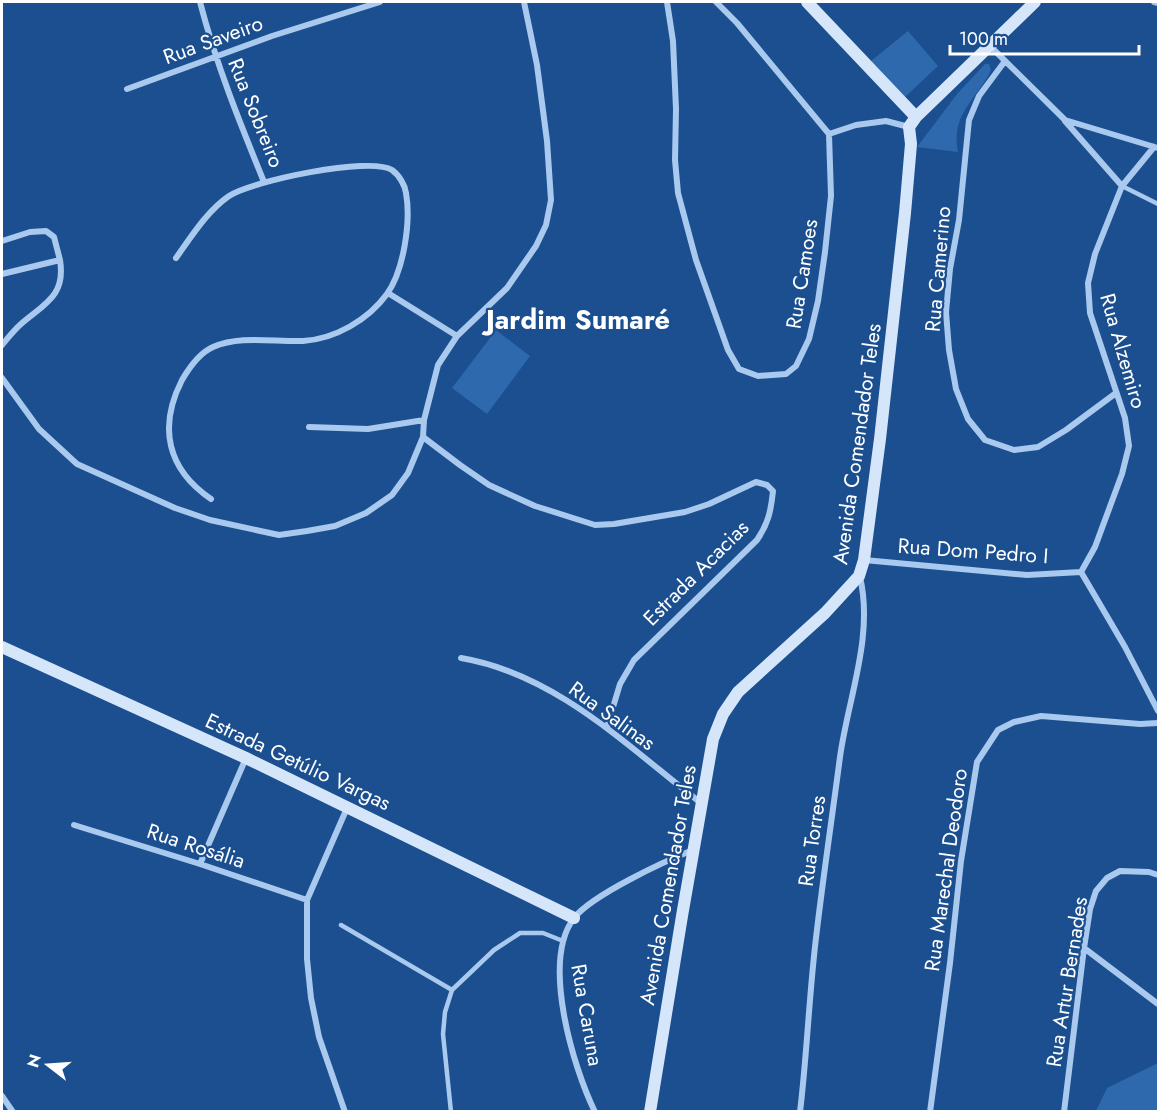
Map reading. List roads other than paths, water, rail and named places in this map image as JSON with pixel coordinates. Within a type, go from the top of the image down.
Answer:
[{"type":"main road","points":[[807,2],[912,122],[1035,2]]},
{"type":"main road","name":"Avenida Comendador Teles","points":[[650,1112],[713,739],[723,714],[738,692],[825,613],[859,576],[864,560],[875,485],[905,213],[912,122]]},
{"type":"main road","name":"Estrada Getúlio Vargas","points":[[2,647],[246,758],[574,918]]},
{"type":"street","name":"Rua Sobreiro","points":[[200,2],[237,117],[264,182],[352,165],[391,169],[400,178],[406,191],[407,231],[398,271],[388,293],[368,315],[333,335],[303,341],[235,341],[211,348],[189,367],[170,410],[169,430],[174,456],[182,473],[191,484],[211,499]]},
{"type":"street","name":"Rua Saveiro","points":[[127,89],[216,56],[380,2]]},
{"type":"street","points":[[2,378],[39,429],[77,464],[117,484],[210,520],[279,535],[335,526],[366,513],[392,495],[408,473],[423,436],[424,420],[438,365],[457,336],[507,288],[536,246],[546,225],[551,200],[547,141],[537,65],[524,2]]},
{"type":"street","name":"Rua Camoes","points":[[666,2],[673,41],[676,109],[675,160],[678,193],[696,260],[728,350],[739,369],[759,376],[786,374],[796,366],[809,339],[818,301],[831,196],[830,134]]},
{"type":"street","points":[[716,2],[738,23],[830,134],[856,125],[886,121],[912,122]]},
{"type":"street","points":[[1154,2],[1158,3]]},
{"type":"street","points":[[989,45],[1065,120],[1122,186]]},
{"type":"street","name":"Rua Camerino","points":[[1005,61],[979,96],[969,120],[959,220],[950,268],[946,312],[948,350],[956,389],[968,419],[985,440],[1014,450],[1038,447],[1066,430],[1116,393]]},
{"type":"street","points":[[1065,120],[1156,148]]},
{"type":"street","name":"Rua Alzemiro","points":[[1081,572],[1095,547],[1122,474],[1129,446],[1125,418],[1090,313],[1088,283],[1095,254],[1122,186],[1156,148]]},
{"type":"street","points":[[176,258],[199,226],[229,196],[264,182]]},
{"type":"street","points":[[2,241],[30,232],[46,231],[54,237],[62,274],[58,290],[45,306],[21,324],[2,345]]},
{"type":"street","points":[[2,274],[60,260]]},
{"type":"street","points":[[388,293],[457,336]]},
{"type":"street","points":[[309,427],[368,429],[424,420]]},
{"type":"street","name":"Estrada Acacias","points":[[423,436],[489,484],[535,506],[595,525],[685,512],[709,504],[756,482],[767,485],[773,491],[767,524],[757,540],[630,665],[620,684],[607,727]]},
{"type":"street","name":"Rua Dom Pedro I","points":[[864,560],[1027,575],[1081,572]]},
{"type":"street","points":[[1081,572],[1125,647],[1158,711]]},
{"type":"street","name":"Rua Torres","points":[[800,1112],[816,940],[843,735],[858,664],[863,625],[864,598],[859,576]]},
{"type":"street","name":"Rua Salinas","points":[[461,658],[485,662],[524,678],[574,704],[607,727],[702,804]]},
{"type":"street","name":"Rua Marechal Deodoro","points":[[930,1112],[951,963],[961,861],[977,762],[998,730],[1014,722],[1041,716],[1140,724],[1158,723]]},
{"type":"street","points":[[200,864],[246,758]]},
{"type":"street","points":[[345,1112],[319,1037],[311,998],[307,900],[348,807]]},
{"type":"street","name":"Rua Rosália","points":[[74,825],[307,900]]},
{"type":"street","name":"Rua Caruna","points":[[596,1112],[583,1085],[570,1042],[560,982],[559,961],[563,941],[574,918],[595,901],[663,862],[693,850]]},
{"type":"street","name":"Rua Artur Bernades","points":[[1064,1112],[1084,948],[1096,891],[1107,878],[1120,871],[1149,872],[1158,875]]},
{"type":"street","points":[[1084,948],[1158,1004]]},
{"type":"street","points":[[2,1096],[13,1112]]},
{"type":"lane","points":[[1122,186],[1158,204]]},
{"type":"lane","points":[[341,925],[452,990]]},
{"type":"lane","points":[[451,1112],[443,1034],[445,1012],[452,990],[494,950],[520,933],[543,933],[563,941]]},
{"type":"district","name":"Jardim Sumaré","points":[[578,319]]}]
